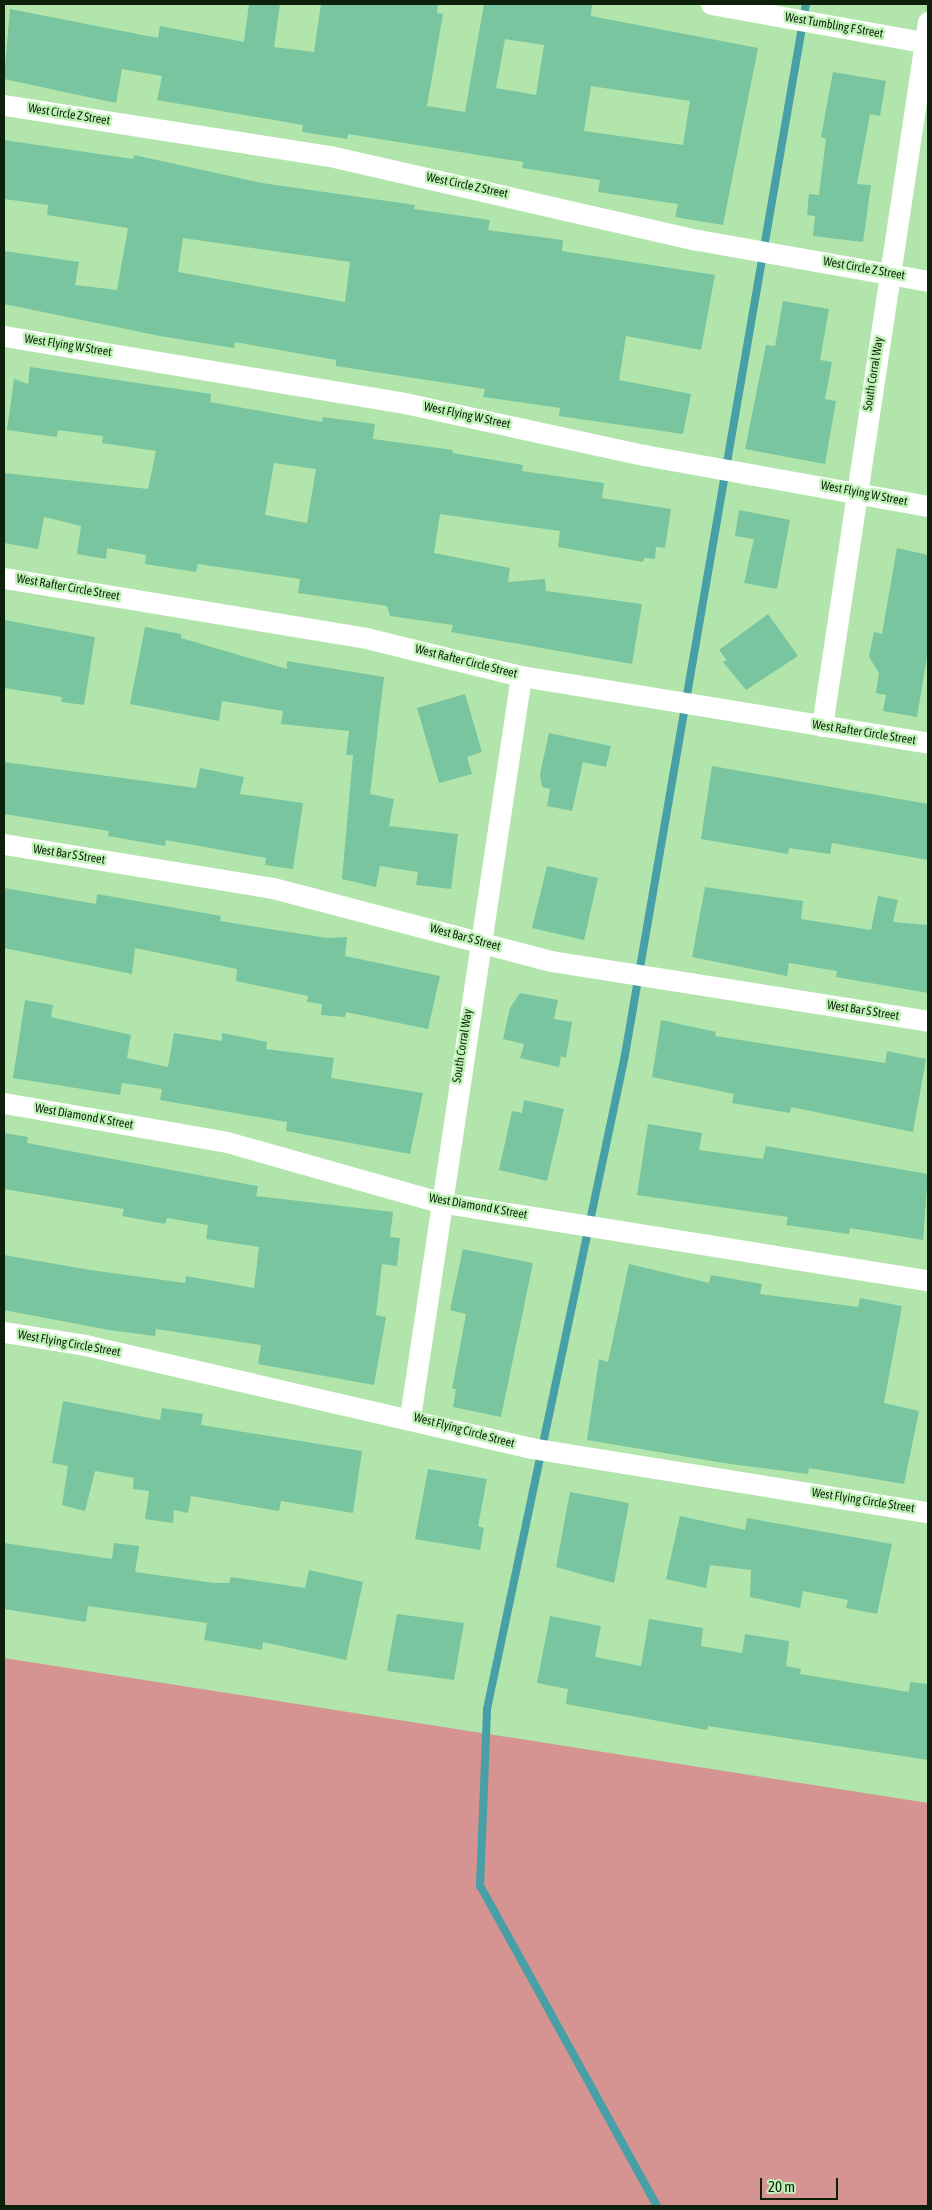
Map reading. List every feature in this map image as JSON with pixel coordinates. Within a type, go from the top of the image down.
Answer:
[{"type":"street","name":"West Tumbling F Street","points":[[711,4],[927,43]]},
{"type":"street","name":"South Corral Way","points":[[822,726],[854,492],[927,43],[928,22]]},
{"type":"street","name":"West Circle Z Street","points":[[4,105],[330,156],[698,240],[928,281]]},
{"type":"street","name":"West Flying W Street","points":[[4,336],[400,402],[644,455],[928,506]]},
{"type":"street","name":"West Rafter Circle Street","points":[[4,578],[366,638],[521,676],[928,743]]},
{"type":"street","name":"South Corral Way","points":[[410,1417],[439,1202],[521,676]]},
{"type":"street","name":"West Bar S Street","points":[[4,844],[273,888],[551,961],[928,1021]]},
{"type":"street","name":"West Diamond K Street","points":[[4,1103],[227,1142],[439,1202],[928,1280]]},
{"type":"street","name":"West Flying Circle Street","points":[[4,1332],[86,1345],[410,1417],[531,1448],[928,1512]]},
{"type":"shaded area","points":[[4,1658],[928,1803],[928,2206],[4,2206]]},
{"type":"building","points":[[249,4],[280,4],[274,47],[314,52],[321,4],[438,4],[437,13],[443,14],[427,106],[465,112],[484,4],[592,4],[591,16],[758,48],[723,225],[675,217],[678,204],[598,192],[600,180],[522,168],[523,162],[348,134],[347,139],[302,132],[303,125],[157,100],[162,76],[122,69],[116,103],[4,79],[10,9],[158,38],[160,26],[244,42]],"holes":[[[505,39],[544,45],[536,95],[496,88]],[[591,86],[690,101],[683,145],[584,131]]]},
{"type":"building","points":[[833,72],[886,81],[880,116],[870,114],[857,184],[871,185],[863,242],[813,236],[815,216],[807,215],[809,194],[819,195],[826,139],[821,137]]},
{"type":"building","points":[[4,140],[133,159],[134,155],[262,183],[415,205],[414,209],[490,220],[488,230],[563,240],[562,251],[715,275],[701,350],[626,336],[619,380],[691,394],[683,434],[559,416],[560,408],[483,397],[485,389],[336,366],[336,360],[235,342],[234,348],[160,336],[4,304],[4,251],[79,262],[75,285],[117,290],[128,228],[47,215],[48,205],[4,199]],"holes":[[[183,238],[350,262],[345,302],[178,272]]]},
{"type":"building","points":[[783,301],[829,309],[820,360],[832,362],[825,399],[836,401],[825,464],[745,449],[766,345],[775,346]]},
{"type":"building","points":[[30,367],[211,394],[210,402],[322,422],[323,417],[375,424],[373,439],[453,450],[452,453],[523,465],[522,471],[604,483],[602,498],[671,509],[665,548],[656,547],[655,559],[644,558],[643,562],[558,547],[560,531],[440,514],[434,553],[510,568],[508,582],[545,579],[546,591],[642,604],[632,664],[451,632],[453,625],[390,616],[387,606],[298,593],[300,579],[198,564],[196,572],[145,564],[146,555],[107,548],[106,559],[77,554],[81,526],[44,517],[38,549],[4,543],[4,473],[148,489],[156,451],[102,443],[103,436],[58,430],[57,437],[7,430],[14,379],[28,384]],"holes":[[[274,463],[316,469],[307,523],[265,515]]]},
{"type":"building","points":[[739,510],[790,520],[777,589],[744,583],[754,539],[735,536]]},
{"type":"building","points":[[897,548],[928,555],[928,651],[917,717],[883,711],[886,695],[876,693],[879,673],[869,657],[874,632],[882,634]]},
{"type":"building","points":[[768,614],[798,656],[746,690],[723,662],[727,660],[719,650]]},
{"type":"building","points":[[4,620],[95,637],[84,705],[61,702],[62,697],[4,688]]},
{"type":"building","points":[[145,627],[181,634],[181,638],[287,669],[287,661],[384,677],[370,794],[394,799],[389,826],[458,834],[451,889],[416,885],[418,872],[380,866],[376,887],[342,879],[353,755],[346,755],[349,731],[281,724],[283,711],[222,701],[219,721],[130,704]]},
{"type":"building","points":[[465,694],[482,752],[467,757],[472,774],[439,783],[417,708]]},
{"type":"building","points":[[549,733],[611,746],[606,767],[583,762],[572,811],[547,806],[550,789],[542,787],[540,774]]},
{"type":"building","points":[[4,762],[196,788],[200,768],[244,777],[240,794],[303,803],[293,869],[265,865],[266,858],[166,840],[165,846],[108,836],[109,831],[4,814]]},
{"type":"building","points":[[712,766],[928,804],[928,860],[832,843],[830,854],[789,848],[788,854],[701,839]]},
{"type":"building","points":[[547,866],[598,878],[584,940],[532,928]]},
{"type":"building","points":[[705,887],[803,901],[801,919],[871,930],[878,896],[898,900],[893,922],[928,925],[928,993],[836,977],[837,971],[789,963],[787,976],[692,957]]},
{"type":"building","points":[[4,888],[96,904],[97,894],[221,916],[220,921],[327,938],[347,937],[345,956],[440,976],[428,1029],[346,1012],[345,1017],[321,1015],[322,1004],[307,1002],[308,996],[236,981],[237,969],[135,948],[132,974],[4,948]]},
{"type":"building","points":[[520,993],[558,1000],[554,1019],[572,1022],[566,1058],[561,1056],[559,1067],[520,1058],[524,1044],[503,1039],[510,1008]]},
{"type":"building","points":[[25,1000],[53,1005],[51,1017],[131,1035],[127,1058],[168,1067],[174,1033],[222,1041],[222,1033],[267,1042],[266,1049],[334,1058],[331,1078],[423,1093],[410,1154],[286,1131],[287,1122],[160,1100],[162,1089],[122,1083],[120,1095],[13,1078]]},
{"type":"building","points":[[661,1020],[716,1032],[715,1036],[885,1063],[887,1051],[926,1059],[913,1132],[791,1107],[790,1113],[732,1103],[734,1094],[652,1077]]},
{"type":"building","points":[[524,1100],[564,1109],[547,1181],[499,1170],[512,1111],[522,1113]]},
{"type":"building","points":[[648,1124],[702,1133],[699,1150],[763,1159],[766,1146],[928,1174],[923,1240],[850,1228],[849,1234],[786,1225],[788,1217],[637,1195]]},
{"type":"building","points":[[4,1133],[28,1137],[27,1143],[258,1186],[256,1196],[393,1212],[390,1237],[400,1238],[397,1266],[382,1264],[376,1315],[386,1317],[374,1385],[258,1364],[261,1345],[156,1329],[155,1336],[109,1330],[4,1310],[4,1255],[90,1270],[185,1283],[186,1276],[254,1288],[259,1247],[206,1239],[208,1225],[167,1218],[165,1224],[122,1216],[124,1209],[4,1189]]},
{"type":"building","points":[[463,1249],[533,1263],[501,1417],[453,1407],[456,1389],[452,1389],[466,1314],[450,1310]]},
{"type":"building","points":[[629,1264],[709,1283],[711,1275],[762,1284],[760,1294],[858,1307],[860,1298],[902,1306],[884,1403],[919,1411],[904,1484],[809,1468],[808,1474],[730,1464],[587,1440],[599,1359],[608,1362]]},
{"type":"building","points":[[63,1401],[160,1420],[162,1408],[203,1414],[201,1425],[362,1451],[353,1513],[281,1501],[279,1511],[191,1496],[188,1513],[174,1510],[173,1523],[145,1519],[149,1491],[133,1489],[134,1478],[95,1471],[85,1511],[62,1505],[68,1466],[52,1463]]},
{"type":"building","points":[[428,1469],[487,1479],[478,1526],[484,1528],[480,1550],[415,1539]]},
{"type":"building","points":[[570,1492],[629,1503],[614,1583],[556,1567]]},
{"type":"building","points":[[680,1516],[745,1530],[747,1518],[892,1544],[877,1614],[846,1608],[848,1600],[803,1591],[800,1608],[750,1597],[751,1570],[710,1565],[706,1588],[666,1579]]},
{"type":"building","points":[[4,1543],[112,1559],[114,1543],[139,1546],[135,1572],[214,1583],[229,1583],[231,1577],[305,1588],[309,1570],[363,1582],[346,1660],[263,1642],[262,1650],[204,1640],[207,1623],[88,1606],[86,1622],[4,1609]]},
{"type":"building","points":[[397,1614],[464,1623],[454,1680],[387,1671]]},
{"type":"building","points":[[550,1616],[601,1626],[595,1657],[641,1666],[649,1619],[703,1628],[701,1646],[742,1653],[745,1634],[789,1641],[786,1666],[801,1669],[800,1674],[909,1692],[910,1682],[928,1684],[928,1760],[708,1726],[707,1730],[566,1704],[568,1689],[537,1683]]},
{"type":"waterway","points":[[657,2206],[480,1886],[487,1709],[625,1055],[806,4]]}]
